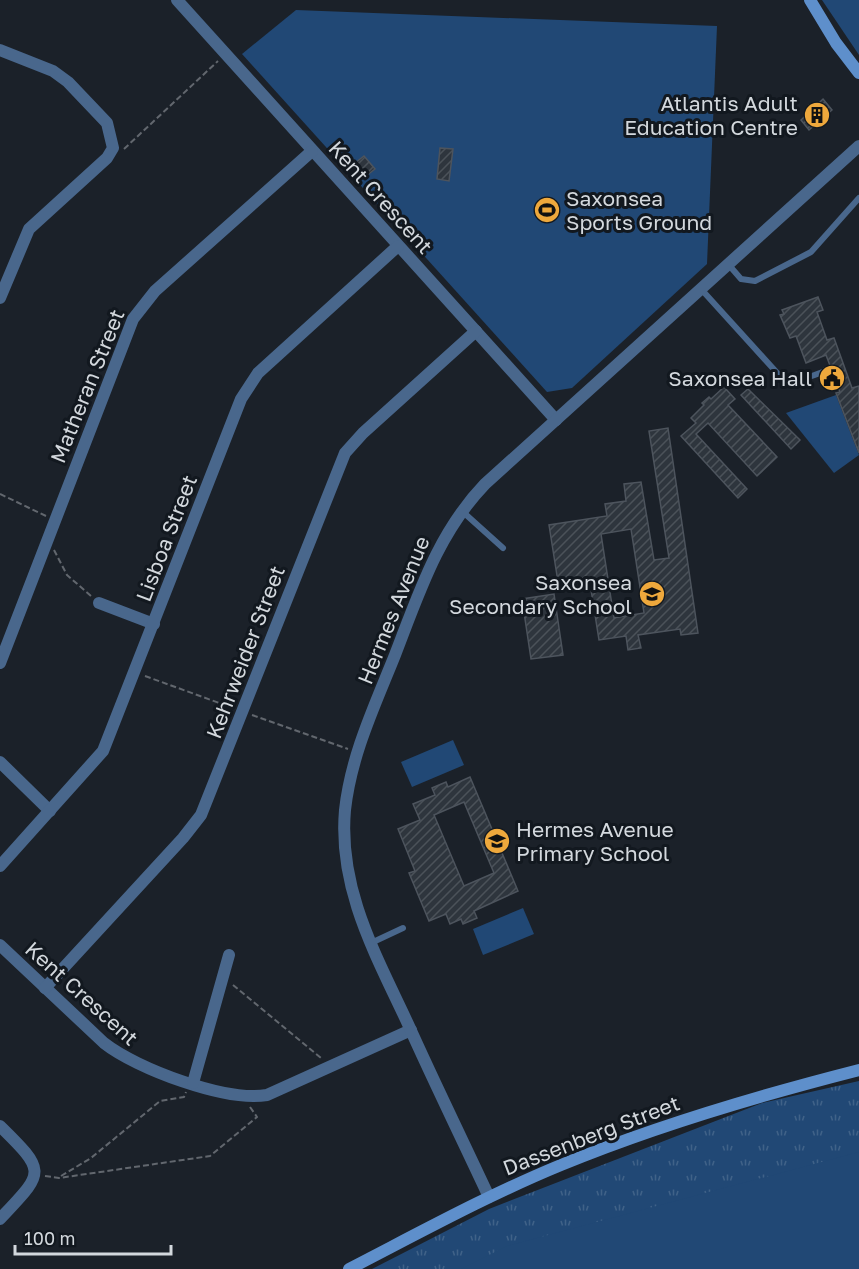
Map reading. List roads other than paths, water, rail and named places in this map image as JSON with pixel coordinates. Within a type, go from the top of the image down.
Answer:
[{"type":"main road","points":[[810,0],[831,36],[859,73]]},
{"type":"main road","name":"Dassenberg Street","points":[[349,1269],[489,1197],[652,1130],[743,1100],[859,1070]]},
{"type":"street","name":"Kent Crescent","points":[[177,0],[556,420]]},
{"type":"street","points":[[0,50],[53,71],[68,82],[107,123],[113,148],[107,158],[29,229],[0,298]]},
{"type":"street","name":"Hermes Avenue","points":[[489,1197],[358,916],[346,864],[344,829],[351,776],[357,752],[430,565],[461,511],[485,484],[859,146]]},
{"type":"street","name":"Matheran Street","points":[[0,663],[133,319],[155,291],[312,151]]},
{"type":"street","name":"Lisboa Street","points":[[0,866],[103,751],[241,399],[249,386],[258,374],[399,246]]},
{"type":"street","name":"Kehrweider Street","points":[[45,988],[183,838],[201,814],[345,453],[363,433],[476,331]]},
{"type":"street","points":[[99,603],[154,624]]},
{"type":"street","points":[[0,762],[50,811]]},
{"type":"street","name":"Kent Crescent","points":[[0,945],[122,1057],[193,1083],[244,1097],[267,1095],[411,1030]]},
{"type":"street","points":[[193,1083],[229,955]]},
{"type":"street","points":[[0,1126],[32,1159],[36,1175],[33,1183],[0,1219]]},
{"type":"lane","points":[[728,264],[741,279],[755,281],[817,247],[859,198]]},
{"type":"lane","points":[[701,289],[779,375],[789,380],[801,380],[828,370]]},
{"type":"lane","points":[[461,511],[502,548]]},
{"type":"lane","points":[[370,943],[403,928]]},
{"type":"place","name":"Atlantis Adult Education Centre","points":[[817,115]]},
{"type":"place","name":"Saxonsea Sports Ground","points":[[547,210]]},
{"type":"place","name":"Saxonsea Hall","points":[[832,378]]},
{"type":"place","name":"Saxonsea Secondary School","points":[[652,594]]},
{"type":"place","name":"Hermes Avenue Primary School","points":[[497,841]]}]
